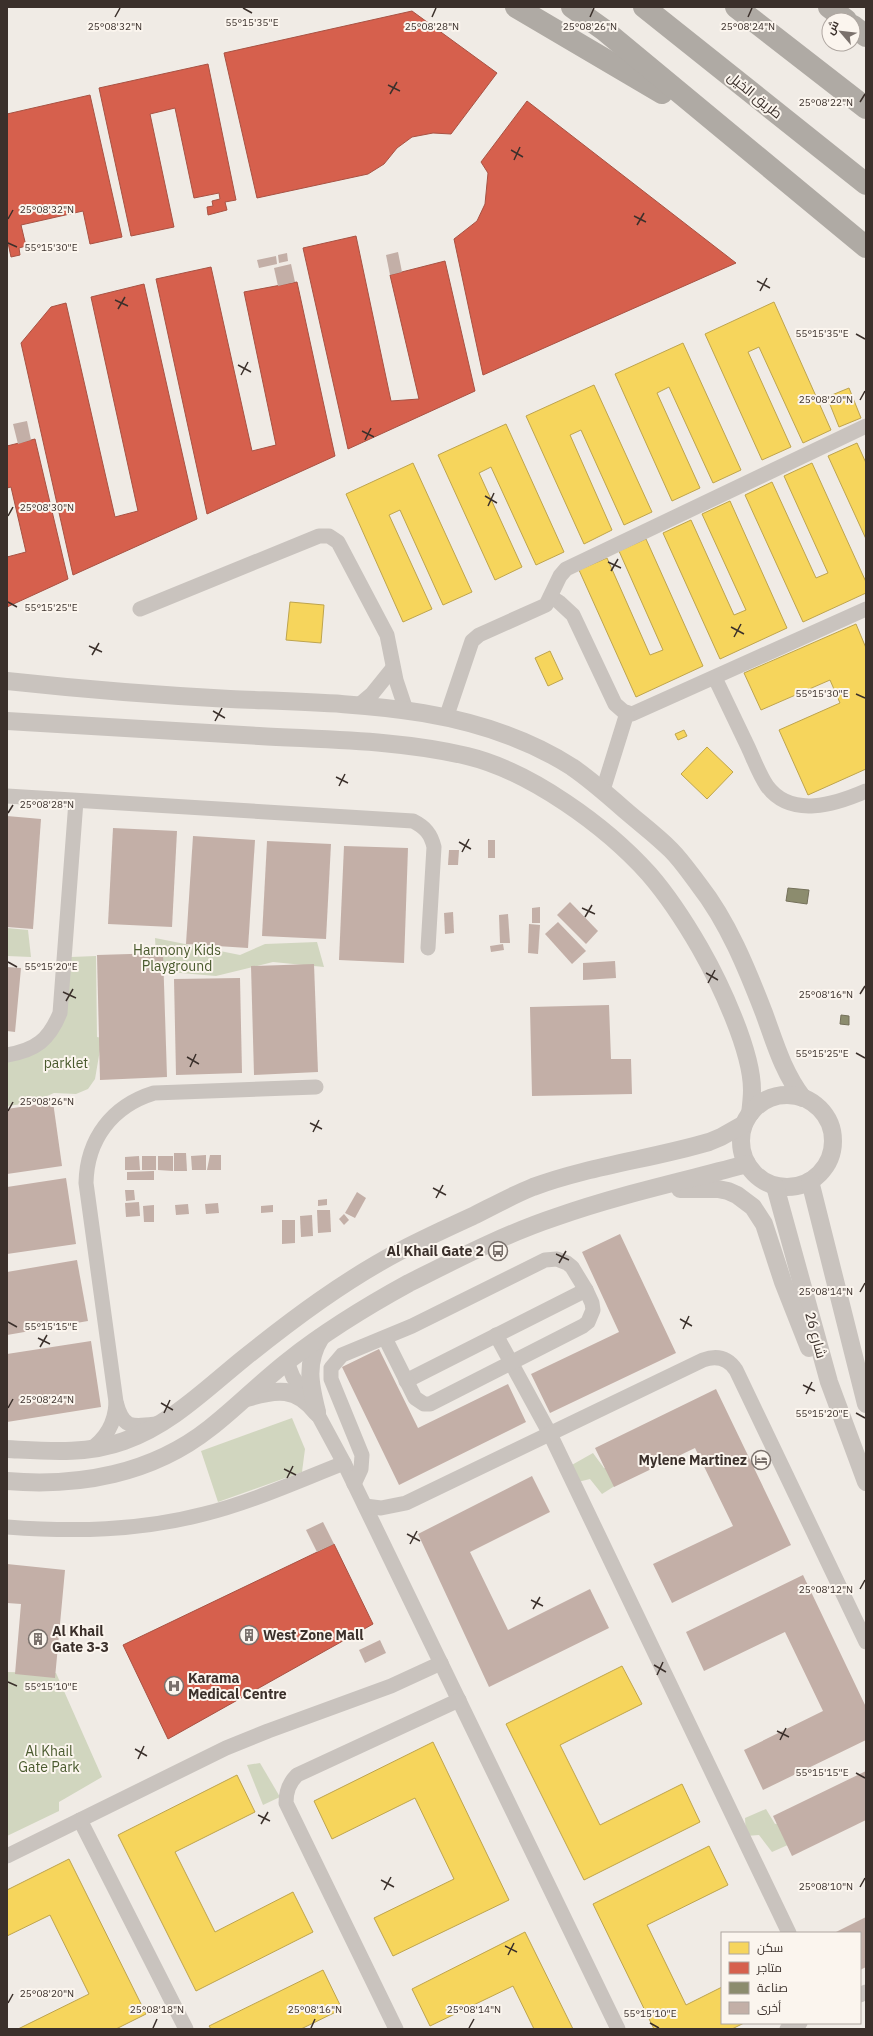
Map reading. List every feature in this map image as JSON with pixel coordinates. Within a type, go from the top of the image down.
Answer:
[{"type":"highway","points":[[516,7],[674,100],[701,111]]},
{"type":"highway","points":[[545,7],[573,21],[604,30]]},
{"type":"highway","points":[[572,7],[604,30],[866,248]]},
{"type":"highway","name":"طريق الخيل","points":[[644,7],[866,184]]},
{"type":"highway","points":[[736,7],[866,108]]},
{"type":"street","points":[[446,718],[472,641],[479,635],[542,608],[551,597],[560,576],[566,569],[866,426]]},
{"type":"street","points":[[140,609],[319,536],[330,536],[338,542],[387,635],[390,644],[393,668],[406,710]]},
{"type":"street","points":[[551,597],[573,615],[615,704],[618,708],[627,713],[636,713],[866,609]]},
{"type":"street","points":[[359,705],[372,694],[393,668]]},
{"type":"street","points":[[715,678],[763,779],[775,794],[783,799],[802,805],[823,806],[844,801],[866,791]]},
{"type":"street","points":[[7,681],[136,694],[359,705],[406,710],[446,718],[501,733],[535,747],[571,767],[602,790],[672,851],[701,887],[721,918],[736,948],[752,982],[790,1082],[803,1098]]},
{"type":"street","points":[[602,790],[627,713]]},
{"type":"street","points":[[7,721],[357,741],[417,747],[468,756],[496,765],[519,776],[560,800],[615,842],[648,873],[676,909],[704,956],[720,987],[744,1048],[752,1090],[747,1119],[741,1135],[742,1150],[747,1164],[759,1178],[775,1186],[793,1187],[810,1181],[821,1172],[829,1159],[832,1145],[831,1130],[825,1116],[816,1105],[803,1098],[791,1096],[780,1096],[763,1102],[747,1119],[721,1138],[568,1176],[533,1187],[404,1249],[360,1273],[293,1320],[161,1424],[124,1441],[89,1450],[57,1451],[7,1449]]},
{"type":"street","points":[[7,796],[413,821],[424,828],[429,834],[434,847],[428,948]]},
{"type":"street","points":[[7,1055],[33,1048],[45,1039],[54,1027],[60,1013],[76,801]]},
{"type":"street","points":[[161,1424],[130,1425],[121,1419],[116,1402],[86,1183],[88,1157],[93,1143],[101,1129],[122,1108],[135,1100],[154,1093],[316,1087]]},
{"type":"street","points":[[7,1481],[66,1482],[108,1476],[151,1462],[191,1442],[287,1362],[321,1337],[385,1296],[495,1241],[574,1211],[747,1164]]},
{"type":"street","points":[[810,1181],[866,1404]]},
{"type":"street","name":"شارع 26","points":[[775,1186],[829,1382],[866,1482]]},
{"type":"street","points":[[654,1190],[718,1189],[737,1195],[753,1207],[764,1224],[783,1282],[806,1341],[829,1382]]},
{"type":"street","points":[[354,1484],[361,1469],[362,1455],[332,1385],[331,1379],[331,1368],[342,1355],[385,1338],[545,1260],[557,1259],[572,1267],[592,1303],[593,1310],[588,1322],[430,1404],[419,1402],[406,1381],[385,1338]]},
{"type":"street","points":[[406,1381],[586,1290]]},
{"type":"street","points":[[293,1320],[285,1340],[287,1362],[293,1377],[317,1413],[344,1463],[618,2029]]},
{"type":"street","points":[[496,1335],[550,1434],[788,1932]]},
{"type":"street","points":[[317,1413],[310,1388],[309,1370],[313,1353],[321,1337]]},
{"type":"street","points":[[365,1506],[381,1508],[406,1503],[703,1360],[718,1357],[730,1362],[736,1370],[866,1642]]},
{"type":"street","points":[[243,1400],[267,1392],[284,1391],[299,1396],[317,1413]]},
{"type":"street","points":[[89,1450],[107,1433],[114,1418],[116,1402]]},
{"type":"street","points":[[7,1527],[89,1531],[154,1524],[187,1518],[242,1502],[344,1463]]},
{"type":"street","points":[[7,1856],[226,1748],[256,1735],[391,1686],[441,1663]]},
{"type":"street","points":[[396,2029],[286,1803],[286,1795],[288,1788],[297,1775],[459,1700]]},
{"type":"street","points":[[80,1820],[186,2029]]},
{"type":"street","points":[[787,2029],[798,2024]]},
{"type":"green space","points":[[7,928],[28,930],[31,957],[7,956]]},
{"type":"green space","name":"Harmony Kids Playground","points":[[155,938],[240,955],[265,944],[317,942],[324,967],[273,962],[216,976],[157,971]]},
{"type":"green space","name":"parklet","points":[[96,956],[97,1037],[102,1038],[95,1079],[88,1089],[76,1094],[54,1093],[31,1103],[7,1106],[7,1059],[51,1035],[71,957]]},
{"type":"green space","points":[[292,1418],[305,1449],[302,1472],[218,1502],[201,1451]]},
{"type":"green space","points":[[593,1453],[604,1468],[614,1468],[621,1482],[602,1494],[590,1479],[578,1482],[570,1466]]},
{"type":"green space","name":"Al Khail Gate Park","points":[[7,1672],[56,1673],[102,1777],[59,1802],[59,1811],[7,1836]]},
{"type":"green space","points":[[260,1763],[280,1797],[263,1805],[247,1765]]},
{"type":"green space","points":[[766,1809],[775,1824],[786,1822],[790,1844],[772,1852],[759,1835],[746,1836],[745,1818]]},
{"type":"building: سكن","points":[[774,302],[831,430],[803,443],[759,347],[748,352],[791,447],[762,460],[705,334]]},
{"type":"building: سكن","points":[[683,343],[741,470],[713,483],[669,387],[657,393],[700,488],[672,501],[615,374]]},
{"type":"building: سكن","points":[[594,385],[652,512],[624,525],[581,430],[570,435],[612,530],[584,544],[526,416]]},
{"type":"building: سكن","points":[[849,388],[861,418],[839,427],[827,397]]},
{"type":"building: سكن","points":[[506,424],[564,552],[536,565],[491,467],[479,473],[522,567],[495,580],[438,455]]},
{"type":"building: سكن","points":[[857,443],[866,463],[866,539],[828,456]]},
{"type":"building: سكن","points":[[413,463],[472,592],[443,605],[400,510],[389,515],[432,609],[403,622],[346,494]]},
{"type":"building: سكن","points":[[812,463],[866,582],[866,593],[803,622],[745,495],[772,482],[816,578],[828,573],[784,476]]},
{"type":"building: سكن","points":[[730,501],[787,628],[720,659],[663,533],[691,520],[734,615],[746,610],[702,514]]},
{"type":"building: سكن","points":[[646,539],[703,666],[636,697],[579,570],[607,558],[650,655],[663,650],[619,551]]},
{"type":"building: سكن","points":[[290,602],[324,605],[321,643],[286,640]]},
{"type":"building: سكن","points":[[856,624],[866,648],[866,769],[808,795],[779,730],[840,703],[830,680],[761,710],[744,673]]},
{"type":"building: سكن","points":[[550,651],[563,679],[548,686],[535,658]]},
{"type":"building: سكن","points":[[684,730],[687,736],[678,740],[675,734]]},
{"type":"building: سكن","points":[[707,747],[733,772],[707,799],[681,774]]},
{"type":"building: سكن","points":[[622,1666],[642,1704],[560,1745],[600,1825],[682,1784],[700,1822],[584,1880],[506,1724]]},
{"type":"building: سكن","points":[[433,1742],[509,1900],[393,1956],[374,1918],[454,1879],[415,1798],[332,1839],[314,1801]]},
{"type":"building: سكن","points":[[237,1775],[255,1812],[175,1852],[215,1932],[293,1892],[313,1932],[196,1991],[118,1835]]},
{"type":"building: سكن","points":[[709,1846],[728,1885],[647,1925],[686,2005],[721,1988],[721,2024],[742,2024],[732,2029],[654,2029],[593,1904]]},
{"type":"building: سكن","points":[[69,1859],[146,2014],[116,2029],[18,2029],[89,1994],[50,1915],[7,1936],[7,1890]]},
{"type":"building: سكن","points":[[525,1932],[573,2029],[534,2029],[513,1986],[430,2026],[412,1989]]},
{"type":"building: سكن","points":[[323,1970],[342,2009],[301,2029],[211,2029],[209,2026]]},
{"type":"building: متاجر","points":[[412,11],[497,73],[451,134],[433,133],[412,137],[397,148],[384,164],[368,174],[257,198],[224,53]]},
{"type":"building: متاجر","points":[[208,64],[236,200],[225,202],[227,210],[208,215],[207,207],[213,206],[212,201],[220,199],[219,193],[194,198],[175,108],[150,114],[174,227],[131,236],[99,88]]},
{"type":"building: متاجر","points":[[90,95],[122,237],[90,244],[83,211],[21,225],[26,246],[19,248],[20,255],[11,257],[7,238],[7,114]]},
{"type":"building: متاجر","points":[[527,101],[736,263],[483,375],[454,239],[477,221],[485,204],[488,173],[481,162]]},
{"type":"building: متاجر","points":[[356,236],[391,401],[419,399],[390,275],[445,261],[475,391],[348,449],[303,248]]},
{"type":"building: متاجر","points":[[211,267],[252,451],[276,445],[244,292],[297,282],[335,456],[207,514],[156,279]]},
{"type":"building: متاجر","points":[[144,284],[197,519],[73,575],[21,343],[51,307],[66,303],[115,517],[138,511],[91,297]]},
{"type":"building: متاجر","points":[[35,439],[68,579],[7,607],[7,557],[26,552],[11,487],[7,488],[7,446]]},
{"type":"building: متاجر","name":"West Zone Mall","points":[[334,1544],[373,1624],[168,1739],[123,1645]]},
{"type":"building: صناعة","points":[[788,888],[809,890],[807,904],[786,901]]},
{"type":"building: صناعة","points":[[841,1015],[849,1016],[849,1025],[840,1024]]},
{"type":"building: أخرى","points":[[398,252],[402,272],[390,275],[386,255]]},
{"type":"building: أخرى","points":[[287,253],[288,261],[279,263],[278,255]]},
{"type":"building: أخرى","points":[[276,256],[277,264],[259,268],[257,260]]},
{"type":"building: أخرى","points":[[291,264],[295,282],[278,286],[274,268]]},
{"type":"building: أخرى","points":[[27,421],[31,440],[18,444],[13,424]]},
{"type":"building: أخرى","points":[[7,816],[41,819],[33,929],[7,927]]},
{"type":"building: أخرى","points":[[113,828],[177,831],[172,927],[108,924]]},
{"type":"building: أخرى","points":[[193,836],[255,840],[248,948],[186,944]]},
{"type":"building: أخرى","points":[[488,840],[495,840],[495,858],[488,858]]},
{"type":"building: أخرى","points":[[267,841],[331,844],[326,939],[262,936]]},
{"type":"building: أخرى","points":[[344,846],[408,848],[404,963],[339,960]]},
{"type":"building: أخرى","points":[[449,850],[459,850],[458,865],[448,865]]},
{"type":"building: أخرى","points":[[570,902],[598,931],[586,944],[557,915]]},
{"type":"building: أخرى","points":[[540,907],[540,923],[532,923],[532,908]]},
{"type":"building: أخرى","points":[[453,912],[454,933],[445,934],[444,913]]},
{"type":"building: أخرى","points":[[508,914],[510,943],[500,943],[499,915]]},
{"type":"building: أخرى","points":[[558,922],[586,951],[572,964],[545,934]]},
{"type":"building: أخرى","points":[[529,924],[540,925],[538,954],[528,953]]},
{"type":"building: أخرى","points":[[503,944],[504,950],[491,952],[490,946]]},
{"type":"building: أخرى","points":[[163,953],[167,1077],[100,1080],[97,955]]},
{"type":"building: أخرى","points":[[615,961],[616,978],[583,980],[583,963]]},
{"type":"building: أخرى","points":[[314,964],[318,1072],[254,1075],[251,966]]},
{"type":"building: أخرى","points":[[7,967],[21,968],[15,1032],[7,1031]]},
{"type":"building: أخرى","points":[[240,978],[242,1073],[176,1075],[174,979]]},
{"type":"building: أخرى","points":[[609,1005],[611,1059],[631,1059],[632,1094],[532,1096],[530,1007]]},
{"type":"building: أخرى","points":[[53,1102],[62,1166],[7,1174],[7,1109]]},
{"type":"building: أخرى","points":[[174,1153],[186,1153],[187,1171],[174,1171]]},
{"type":"building: أخرى","points":[[206,1155],[206,1170],[192,1170],[191,1156]]},
{"type":"building: أخرى","points":[[210,1155],[221,1155],[221,1170],[207,1170]]},
{"type":"building: أخرى","points":[[139,1156],[140,1170],[125,1170],[125,1157]]},
{"type":"building: أخرى","points":[[142,1156],[156,1156],[156,1170],[142,1170]]},
{"type":"building: أخرى","points":[[158,1156],[173,1156],[173,1171],[158,1170]]},
{"type":"building: أخرى","points":[[154,1171],[154,1180],[127,1180],[127,1172]]},
{"type":"building: أخرى","points":[[66,1178],[76,1244],[7,1254],[7,1187]]},
{"type":"building: أخرى","points":[[125,1190],[134,1190],[135,1200],[126,1201]]},
{"type":"building: أخرى","points":[[357,1192],[366,1198],[355,1218],[345,1213]]},
{"type":"building: أخرى","points":[[327,1199],[327,1205],[318,1206],[318,1200]]},
{"type":"building: أخرى","points":[[139,1202],[140,1216],[126,1217],[125,1203]]},
{"type":"building: أخرى","points":[[218,1203],[219,1213],[206,1214],[205,1204]]},
{"type":"building: أخرى","points":[[188,1204],[189,1214],[176,1215],[175,1205]]},
{"type":"building: أخرى","points":[[154,1205],[154,1222],[144,1222],[143,1206]]},
{"type":"building: أخرى","points":[[273,1205],[273,1212],[261,1213],[261,1206]]},
{"type":"building: أخرى","points":[[317,1210],[330,1210],[331,1232],[318,1233]]},
{"type":"building: أخرى","points":[[344,1214],[349,1220],[344,1225],[339,1219]]},
{"type":"building: أخرى","points":[[312,1215],[313,1236],[301,1237],[300,1216]]},
{"type":"building: أخرى","points":[[282,1220],[295,1220],[295,1243],[282,1244]]},
{"type":"building: أخرى","points":[[620,1234],[676,1353],[550,1413],[531,1374],[619,1332],[582,1252]]},
{"type":"building: أخرى","points":[[77,1260],[88,1321],[7,1335],[7,1272]]},
{"type":"building: أخرى","points":[[91,1341],[101,1407],[7,1422],[7,1354]]},
{"type":"building: أخرى","points":[[379,1349],[418,1428],[508,1384],[526,1422],[399,1485],[342,1367]]},
{"type":"building: أخرى","points":[[716,1389],[791,1545],[672,1603],[653,1564],[733,1526],[695,1448],[614,1487],[595,1448]]},
{"type":"building: أخرى","points":[[532,1476],[550,1512],[470,1552],[508,1630],[590,1589],[609,1628],[489,1687],[418,1534]]},
{"type":"building: أخرى","points":[[323,1522],[334,1544],[317,1552],[306,1530]]},
{"type":"building: أخرى","name":"Al Khail Gate 3-3","points":[[7,1564],[65,1570],[55,1678],[15,1674],[21,1604],[7,1603]]},
{"type":"building: أخرى","points":[[803,1575],[866,1707],[866,1740],[763,1790],[744,1750],[823,1711],[785,1632],[704,1671],[686,1632]]},
{"type":"building: أخرى","points":[[380,1640],[386,1653],[365,1663],[359,1650]]},
{"type":"building: أخرى","points":[[866,1771],[866,1820],[792,1856],[773,1816]]},
{"type":"building: أخرى","points":[[866,1917],[866,1967],[861,1970],[861,1932],[836,1932]]},
{"type":"place","name":"Al Khail Gate 2","points":[[498,1251]]},
{"type":"place","name":"Mylene Martinez","points":[[761,1460]]},
{"type":"place","name":"West Zone Mall","points":[[249,1635]]},
{"type":"place","name":"Al Khail Gate 3-3","points":[[38,1639]]},
{"type":"place","name":"Karama Medical Centre","points":[[174,1686]]}]
